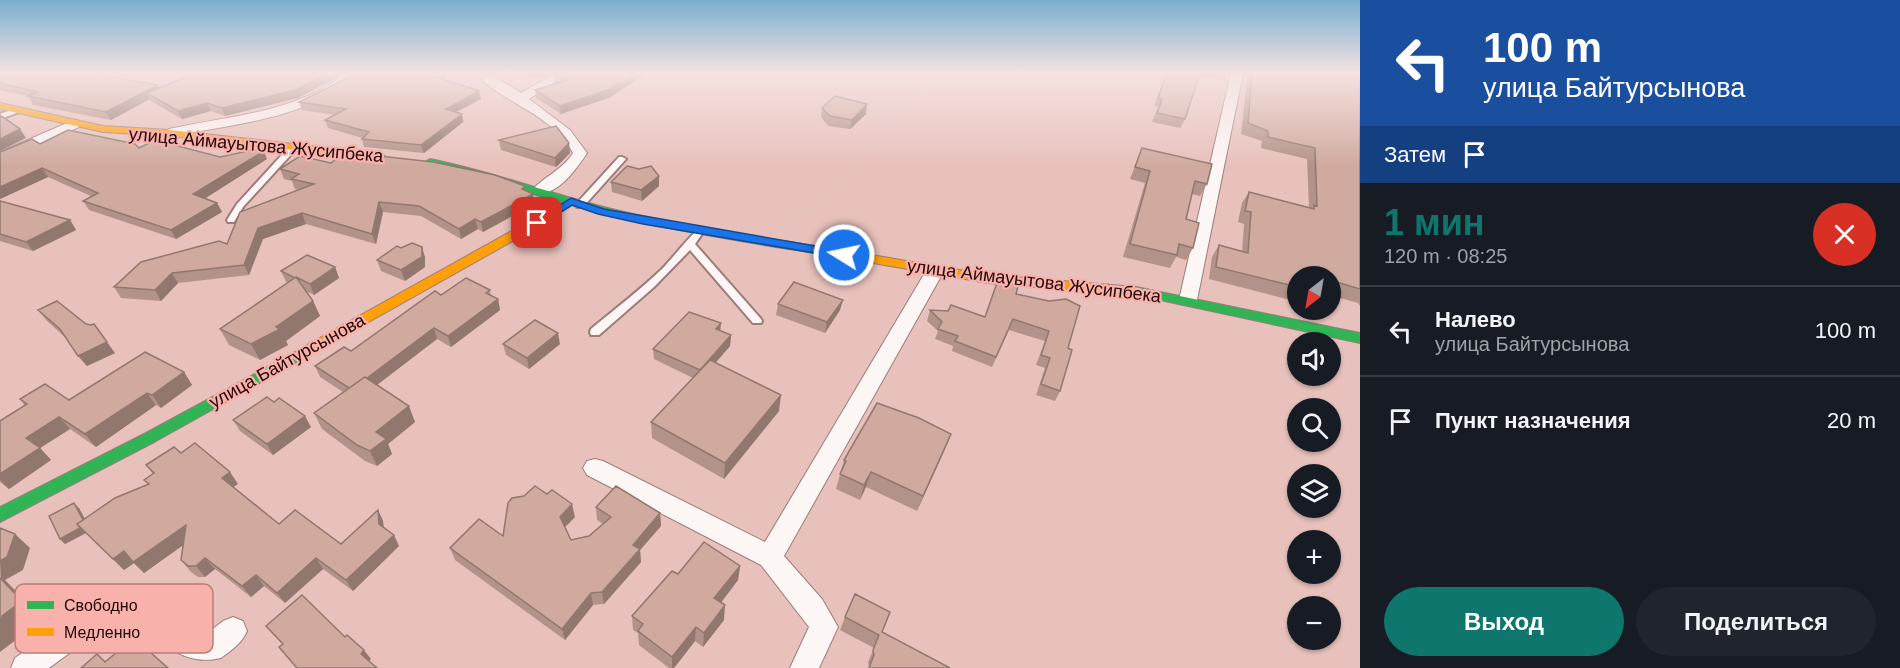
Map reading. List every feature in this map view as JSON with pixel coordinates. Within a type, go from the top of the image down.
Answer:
[{"type":"street","points":[[169,133],[201,125],[284,112],[308,104]]},
{"type":"street","points":[[527,104],[565,132],[578,145],[580,153],[571,167],[552,184],[541,189]]},
{"type":"street","points":[[1188,300],[1219,168],[1231,104]]},
{"type":"street","name":"улица Аймауытова Жусипбека","points":[[0,106],[74,124],[125,132],[169,133],[391,158]]},
{"type":"street","points":[[0,157],[74,124]]},
{"type":"street","name":"улица Аймауытова Жусипбека","points":[[414,160],[484,173],[541,189],[602,212],[700,231],[988,279],[1124,289],[1188,300],[1248,316],[1360,338]]},
{"type":"street","name":"улица Байтурсынова","points":[[0,516],[161,431],[576,203]]},
{"type":"street","points":[[770,557],[935,271]]},
{"type":"street","points":[[595,468],[770,557],[785,578],[814,607],[824,627],[804,668]]},
{"type":"street","points":[[213,647],[233,631]]},
{"type":"street","points":[[25,668],[46,653]]},
{"type":"lane","points":[[0,117],[16,110]]},
{"type":"lane","points":[[231,220],[240,206],[293,148]]},
{"type":"lane","points":[[576,203],[622,159]]},
{"type":"lane","points":[[595,332],[641,294],[691,245],[700,231]]},
{"type":"lane","points":[[691,245],[757,321]]},
{"type":"path","points":[[776,243],[779,229],[788,219],[834,197],[896,111],[904,104]]},
{"type":"building","points":[[68,104],[121,104],[106,112]]},
{"type":"building","points":[[166,104],[203,104],[178,111]]},
{"type":"building","points":[[211,104],[238,104],[222,108]]},
{"type":"building","points":[[314,104],[455,104],[446,109],[462,114],[421,145],[362,139],[369,132],[325,120],[346,109]]},
{"type":"building","points":[[826,104],[867,104],[852,120],[830,116],[822,108]]},
{"type":"building","points":[[1160,104],[1190,104],[1185,119],[1157,113]]},
{"type":"building","points":[[1250,104],[1360,104],[1360,289],[1341,283],[1341,266],[1287,266],[1287,284],[1216,267],[1219,245],[1248,253],[1251,212],[1245,211],[1249,192],[1314,209],[1314,205],[1317,206],[1315,148],[1268,137],[1268,131],[1248,123]]},
{"type":"building","points":[[0,115],[20,129],[0,139]]},
{"type":"building","points":[[556,126],[569,143],[555,158],[499,140]]},
{"type":"building","points":[[68,130],[135,144],[139,148],[155,140],[220,157],[262,148],[264,151],[193,194],[217,203],[171,230],[83,201],[98,193],[42,168],[0,187],[0,152],[32,139],[40,144]]},
{"type":"building","points":[[1142,148],[1212,164],[1207,184],[1195,181],[1186,219],[1199,223],[1193,248],[1179,244],[1177,255],[1130,244],[1150,171],[1135,167]]},
{"type":"building","points":[[344,152],[433,162],[495,175],[525,186],[522,189],[533,194],[481,222],[475,219],[459,229],[419,206],[379,202],[372,234],[302,213],[258,228],[244,265],[172,273],[155,290],[114,287],[141,262],[219,241],[227,244],[240,212],[314,184],[291,179],[299,174],[280,169],[300,156],[331,163]]},
{"type":"building","points":[[627,166],[639,169],[651,166],[659,176],[641,190],[611,182]]},
{"type":"building","points":[[0,201],[70,220],[26,242],[0,234]]},
{"type":"building","points":[[412,243],[422,247],[422,257],[401,270],[377,260],[397,246],[401,248]]},
{"type":"building","points":[[307,255],[335,267],[310,284],[281,271]]},
{"type":"building","points":[[296,277],[313,301],[276,327],[280,329],[251,344],[220,329]]},
{"type":"building","points":[[466,278],[490,290],[486,293],[498,299],[448,336],[434,328],[367,378],[365,377],[349,388],[315,366],[344,347],[351,351],[435,291],[441,295]]},
{"type":"building","points":[[998,280],[1018,286],[1016,294],[1049,301],[1066,299],[1080,306],[1068,348],[1072,350],[1060,391],[1041,384],[1050,358],[1041,355],[1049,331],[1013,319],[996,357],[955,341],[958,336],[938,329],[942,322],[930,310],[948,311],[951,305],[985,317]]},
{"type":"building","points":[[794,282],[843,300],[827,322],[778,304]]},
{"type":"building","points":[[57,301],[86,324],[94,324],[107,342],[78,356],[60,329],[38,310]]},
{"type":"building","points":[[689,312],[721,323],[716,329],[731,335],[700,370],[653,349]]},
{"type":"building","points":[[535,320],[558,333],[527,358],[503,344]]},
{"type":"building","points":[[145,352],[184,372],[152,395],[147,393],[85,434],[59,417],[26,438],[40,448],[0,474],[0,421],[27,404],[20,399],[45,384],[69,400]]},
{"type":"building","points":[[710,360],[781,395],[725,463],[651,422]]},
{"type":"building","points":[[365,377],[409,406],[376,432],[386,439],[370,451],[357,445],[314,413]]},
{"type":"building","points":[[267,397],[274,402],[279,398],[305,416],[267,444],[233,420]]},
{"type":"building","points":[[877,403],[919,418],[951,434],[923,496],[871,472],[864,485],[840,474],[846,461],[844,460]]},
{"type":"building","points":[[195,443],[230,472],[222,478],[279,524],[295,510],[341,544],[378,510],[379,524],[394,535],[346,580],[316,558],[277,593],[256,575],[242,586],[205,558],[196,566],[188,566],[181,560],[186,525],[133,562],[124,551],[113,559],[77,524],[115,498],[149,484],[144,480],[154,473],[146,465],[174,447],[181,453]]},
{"type":"building","points":[[535,486],[547,494],[552,490],[572,504],[560,517],[571,540],[589,536],[611,517],[596,507],[616,486],[660,513],[633,545],[640,549],[602,592],[591,593],[562,629],[450,548],[479,519],[503,536],[508,503],[512,498],[524,496]]},
{"type":"building","points":[[74,503],[83,520],[77,524],[80,528],[60,539],[49,516]]},
{"type":"building","points":[[0,528],[15,534],[7,557],[0,561]]},
{"type":"building","points":[[704,542],[740,566],[714,598],[725,605],[704,633],[696,627],[672,657],[638,631],[643,624],[632,616],[672,571],[678,574]]},
{"type":"building","points":[[0,578],[15,594],[15,606],[2,616],[0,627]]},
{"type":"building","points":[[855,594],[890,612],[882,632],[950,668],[869,668],[879,635],[845,617]]},
{"type":"building","points":[[302,595],[345,637],[347,635],[364,650],[361,654],[377,668],[297,668],[279,647],[283,644],[266,626]]},
{"type":"building","points":[[116,653],[151,653],[168,668],[81,668],[97,654],[105,662]]},
{"type":"traffic: fast","points":[[430,162],[478,173],[594,208],[648,221],[860,257]]},
{"type":"traffic: fast","points":[[1136,291],[1360,338]]},
{"type":"traffic: fast","points":[[0,515],[151,437],[312,348]]},
{"type":"traffic: slow","points":[[0,106],[103,129],[169,133],[381,157]]},
{"type":"traffic: slow","points":[[312,348],[537,223],[571,201]]},
{"type":"traffic: slow","points":[[860,257],[988,279],[1136,291]]},
{"type":"route","points":[[537,223],[571,201],[602,212],[844,255]]}]
